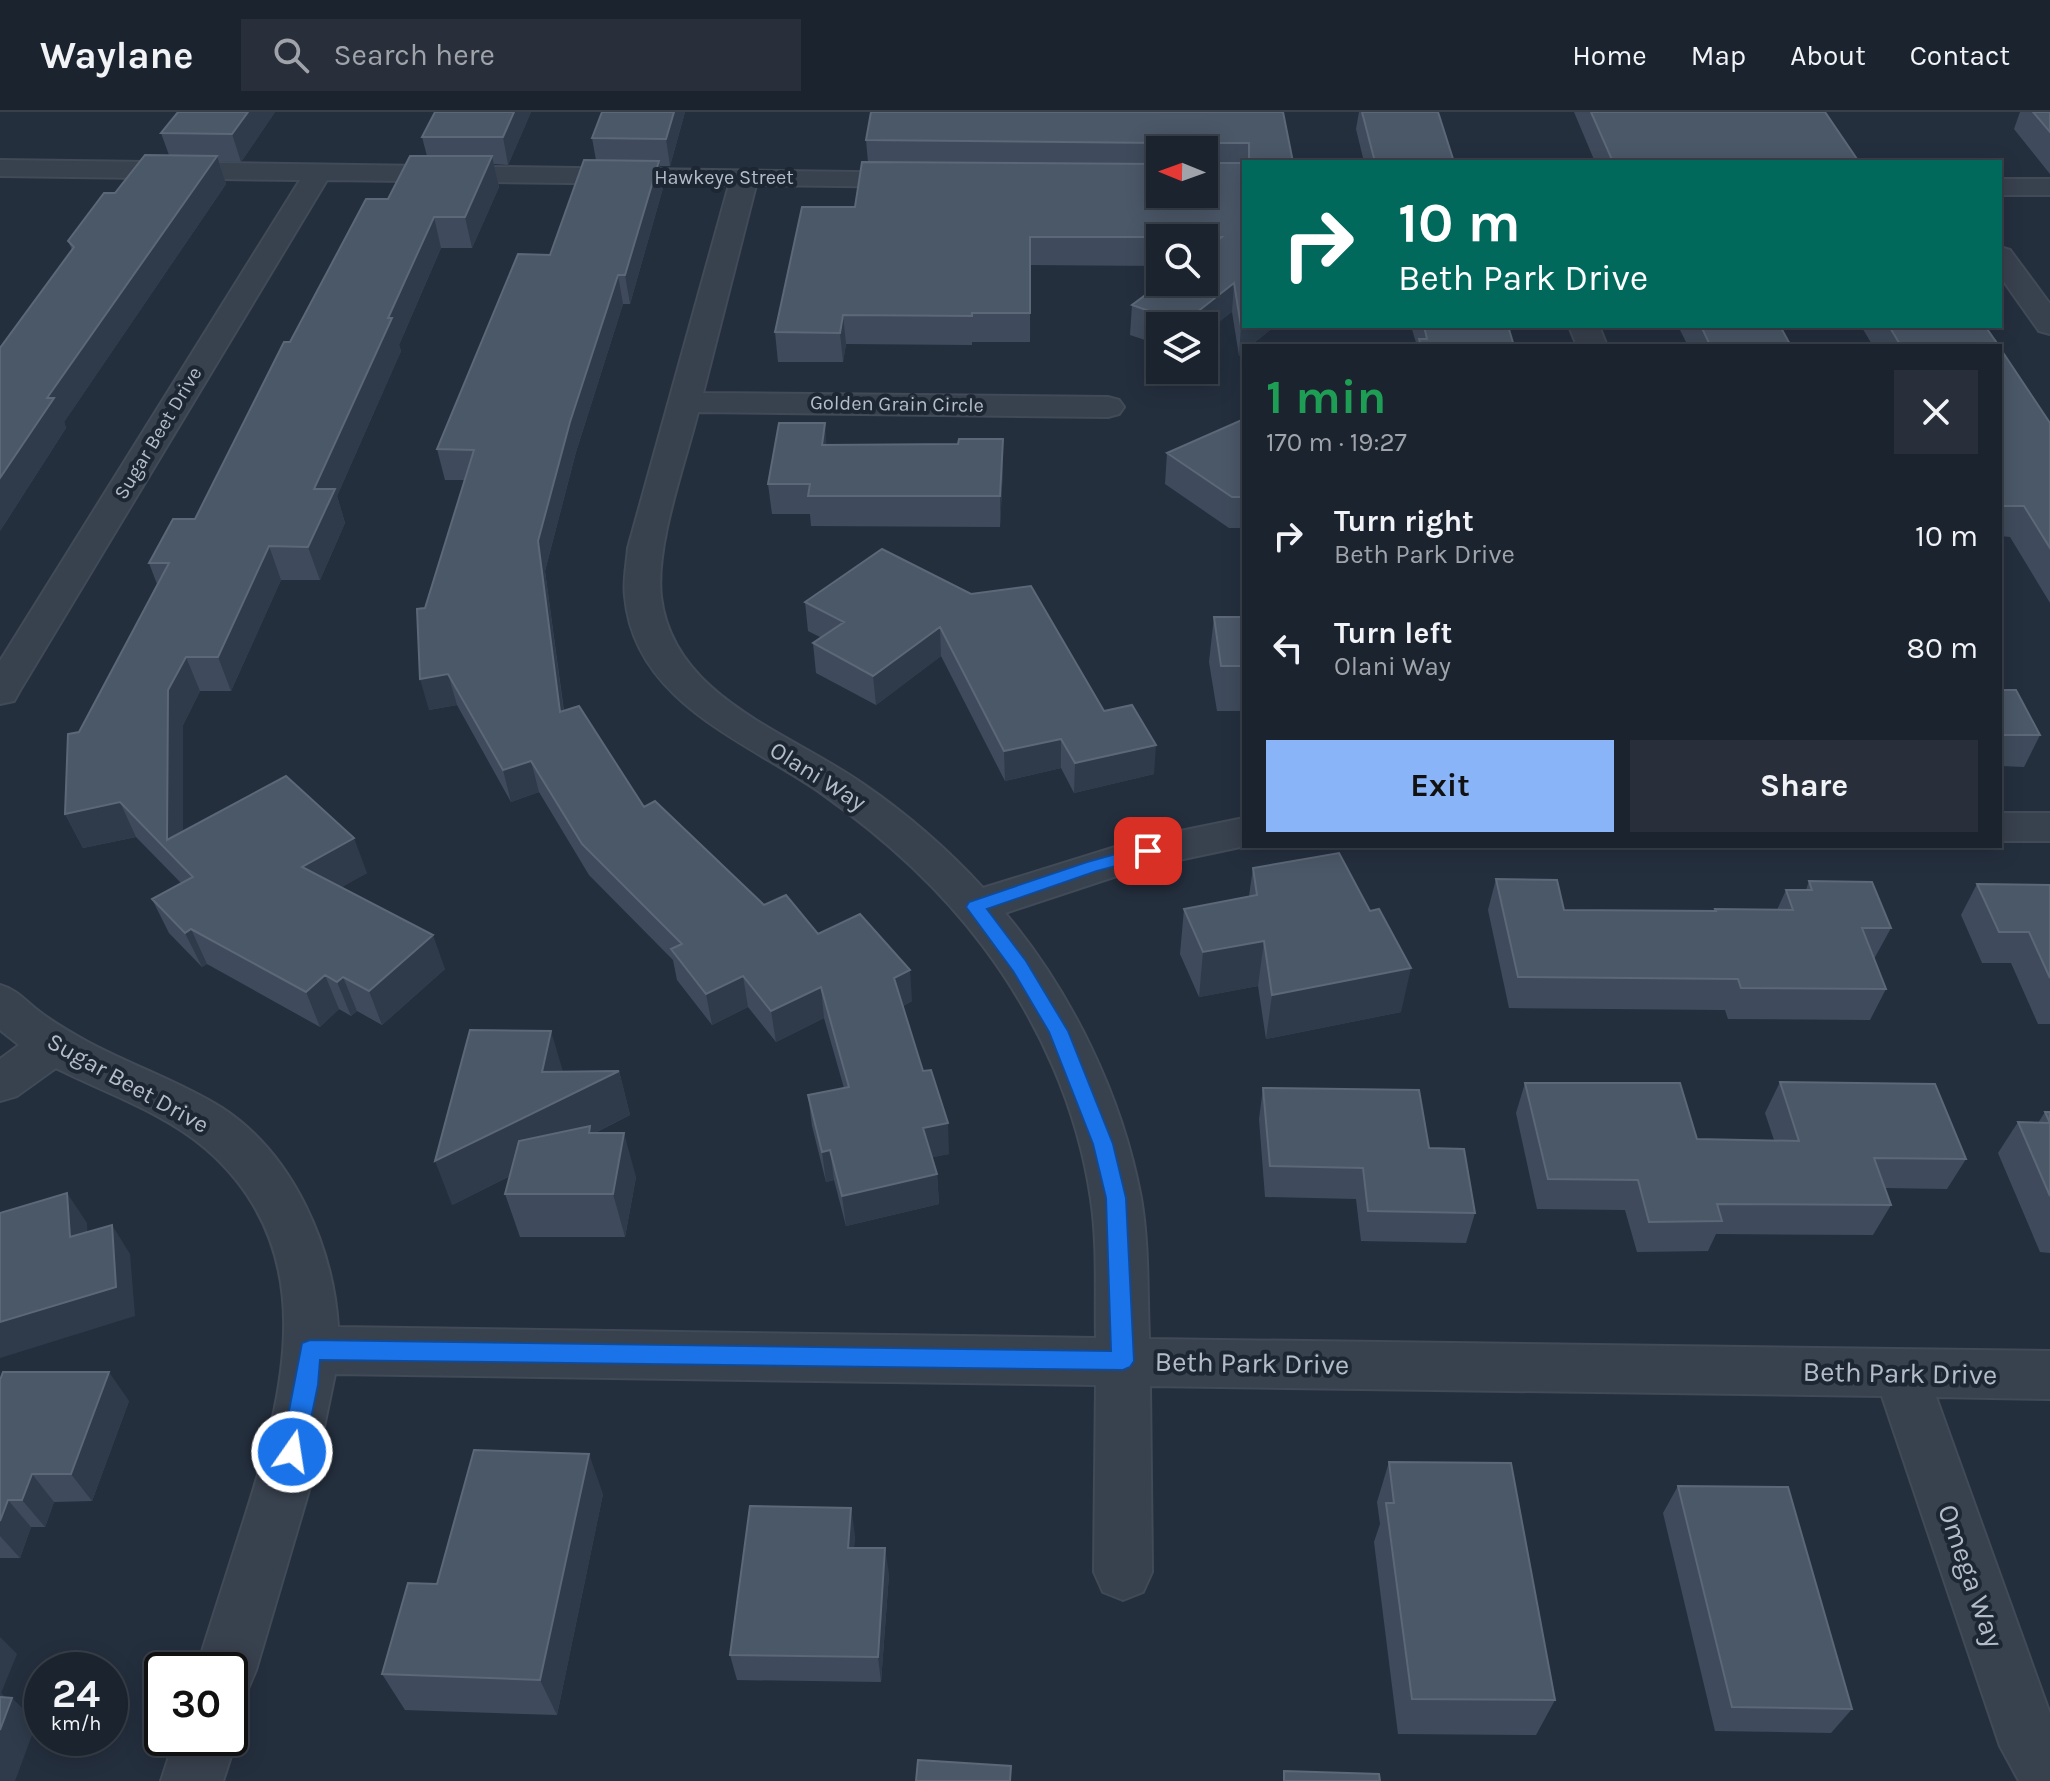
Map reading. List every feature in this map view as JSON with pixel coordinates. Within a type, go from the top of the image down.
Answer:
[{"type":"street","name":"Hawkeye Street","points":[[0,168],[936,179]]},
{"type":"street","name":"Sugar Beet Drive","points":[[0,692],[317,174]]},
{"type":"street","name":"Olani Way","points":[[745,177],[642,570],[645,616],[667,666],[715,712],[829,780],[879,815],[924,854],[975,907],[1019,966],[1058,1031],[1103,1144],[1116,1198],[1123,1361],[1123,1572]]},
{"type":"street","points":[[2002,187],[2050,187]]},
{"type":"street","points":[[2002,259],[2050,325]]},
{"type":"street","name":"Golden Grain Circle","points":[[685,402],[1108,407]]},
{"type":"street","points":[[2002,827],[2050,827]]},
{"type":"street","points":[[975,907],[1093,866],[1205,837],[1242,832]]},
{"type":"street","name":"Sugar Beet Drive","points":[[0,1002],[54,1045],[170,1100],[208,1123],[241,1152],[285,1218],[301,1258],[310,1299],[307,1385],[287,1475],[232,1652]]},
{"type":"street","points":[[0,1083],[54,1045]]},
{"type":"street","name":"Beth Park Drive","points":[[310,1350],[2050,1375]]},
{"type":"street","name":"Omega Way","points":[[1901,1373],[2022,1724],[2050,1775]]},
{"type":"street","points":[[192,1781],[200,1756]]},
{"type":"building","points":[[178,112],[248,112],[232,134],[161,133]]},
{"type":"building","points":[[435,112],[514,112],[503,137],[422,137]]},
{"type":"building","points":[[602,112],[674,112],[666,139],[592,138]]},
{"type":"building","points":[[871,112],[1283,112],[1293,160],[1249,160],[1249,143],[1218,143],[1218,136],[1146,136],[1146,143],[866,140]]},
{"type":"building","points":[[1362,112],[1438,112],[1453,160],[1374,160]]},
{"type":"building","points":[[1591,112],[1825,112],[1858,160],[1612,160]]},
{"type":"building","points":[[2033,112],[2050,112],[2050,132]]},
{"type":"building","points":[[145,155],[217,156],[47,398],[54,398],[0,478],[0,348],[74,247],[68,241],[104,193],[115,193]]},
{"type":"building","points":[[410,156],[492,156],[465,217],[434,217],[314,489],[335,489],[308,547],[269,546],[218,657],[186,657],[168,690],[167,840],[286,776],[354,838],[302,867],[433,935],[369,991],[343,977],[337,982],[325,975],[306,992],[191,929],[185,933],[152,899],[193,877],[120,802],[65,814],[68,734],[79,732],[169,563],[149,563],[173,519],[195,519],[284,342],[290,342],[366,199],[388,199]]},
{"type":"building","points":[[584,160],[659,161],[625,275],[618,275],[570,422],[538,541],[560,712],[579,706],[644,807],[655,801],[764,905],[786,895],[818,934],[860,914],[910,970],[894,978],[923,1071],[931,1070],[948,1123],[923,1128],[937,1174],[842,1196],[830,1150],[822,1152],[808,1095],[849,1087],[821,987],[771,1011],[743,976],[706,994],[671,949],[682,944],[582,844],[531,761],[503,770],[448,674],[420,679],[417,609],[425,608],[474,450],[437,449],[518,254],[550,255]]},
{"type":"building","points":[[862,162],[1146,164],[1146,208],[1218,208],[1218,163],[1242,163],[1242,325],[1234,283],[1218,296],[1218,240],[1222,237],[1218,237],[1218,224],[1146,224],[1146,237],[1030,237],[1030,313],[843,315],[840,333],[775,332],[802,207],[855,207]]},
{"type":"building","points":[[1146,295],[1217,296],[1197,312],[1152,312],[1132,305]]},
{"type":"building","points":[[1424,328],[1509,328],[1513,344],[1420,344],[1419,339],[1427,339]]},
{"type":"building","points":[[1702,328],[1781,328],[1790,344],[1710,344]]},
{"type":"building","points":[[1890,328],[1986,328],[1998,344],[1900,344]]},
{"type":"building","points":[[2002,351],[2050,423],[2050,548],[2024,506],[2003,506]]},
{"type":"building","points":[[1242,420],[1242,497],[1232,497],[1167,453]]},
{"type":"building","points":[[779,423],[825,423],[822,445],[958,444],[959,439],[1003,439],[1000,496],[808,496],[810,484],[768,484]]},
{"type":"building","points":[[882,549],[971,594],[1031,586],[1104,711],[1132,705],[1156,745],[1075,763],[1061,739],[1004,751],[940,627],[873,676],[813,643],[844,622],[805,602]]},
{"type":"building","points":[[1214,617],[1242,617],[1242,666],[1221,666]]},
{"type":"building","points":[[2002,690],[2016,690],[2040,735],[2002,735]]},
{"type":"building","points":[[1339,853],[1370,911],[1379,909],[1411,968],[1272,995],[1264,941],[1203,952],[1184,909],[1257,895],[1253,868]]},
{"type":"building","points":[[1496,879],[1557,880],[1564,910],[1793,910],[1786,890],[1812,890],[1809,881],[1872,882],[1891,928],[1862,928],[1886,989],[1741,988],[1738,979],[1518,977]]},
{"type":"building","points":[[1977,884],[2050,885],[2050,978],[2029,932],[1999,932]]},
{"type":"building","points":[[470,1030],[551,1031],[542,1072],[619,1071],[435,1161]]},
{"type":"building","points":[[1780,1082],[1935,1084],[1966,1159],[1874,1158],[1891,1205],[1717,1204],[1722,1221],[1649,1222],[1638,1180],[1548,1179],[1525,1083],[1680,1083],[1697,1139],[1799,1141]]},
{"type":"building","points":[[1263,1088],[1419,1090],[1429,1148],[1464,1149],[1475,1213],[1368,1211],[1363,1168],[1270,1166]]},
{"type":"building","points":[[2018,1122],[2050,1123],[2050,1196]]},
{"type":"building","points":[[590,1126],[589,1133],[624,1133],[613,1194],[505,1194],[519,1141]]},
{"type":"building","points":[[67,1193],[70,1237],[112,1225],[116,1287],[0,1322],[0,1213]]},
{"type":"building","points":[[3,1372],[109,1372],[71,1474],[32,1474],[22,1500],[8,1500],[0,1521],[0,1380]]},
{"type":"building","points":[[474,1450],[589,1454],[540,1680],[382,1674],[408,1583],[437,1584]]},
{"type":"building","points":[[1389,1462],[1511,1463],[1555,1700],[1412,1699],[1386,1503],[1394,1503]]},
{"type":"building","points":[[1678,1486],[1788,1487],[1852,1709],[1732,1707]]},
{"type":"building","points":[[750,1506],[851,1508],[848,1548],[885,1548],[878,1657],[730,1655]]},
{"type":"building","points":[[0,1697],[12,1698],[0,1730]]},
{"type":"building","points":[[918,1760],[1011,1766],[1010,1781],[916,1781]]},
{"type":"building","points":[[1284,1771],[1379,1774],[1380,1781],[1284,1781]]},
{"type":"route","points":[[292,1452],[307,1385],[310,1350],[1123,1361],[1116,1198],[1103,1144],[1058,1031],[1019,966],[975,907],[1042,882],[1148,851]]}]
